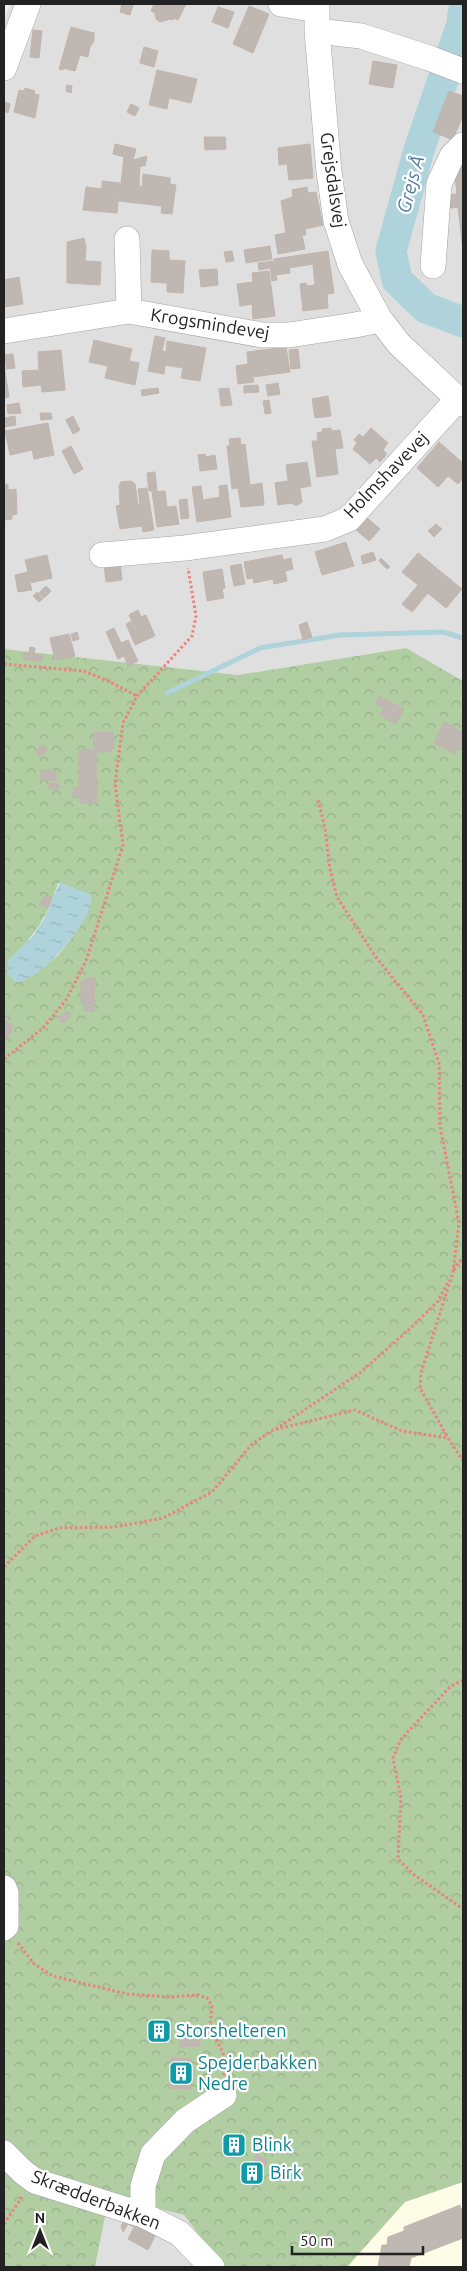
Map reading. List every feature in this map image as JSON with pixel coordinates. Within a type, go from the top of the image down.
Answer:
[{"type":"street","points":[[4,68],[28,4]]},
{"type":"street","points":[[281,4],[317,15],[361,36],[463,71]]},
{"type":"street","name":"Grejsdalsvej","points":[[317,15],[329,172],[336,221],[350,264],[379,318],[398,344],[461,402]]},
{"type":"street","points":[[433,266],[439,184],[452,156],[463,145]]},
{"type":"street","name":"Krogsmindevej","points":[[127,239],[129,311]]},
{"type":"street","name":"Krogsmindevej","points":[[4,331],[129,311],[262,335],[289,335],[355,325],[379,318]]},
{"type":"street","name":"Holmshavevej","points":[[102,555],[184,548],[325,528],[349,519],[461,402]]},
{"type":"street","points":[[4,1888],[6,1893],[5,1927]]},
{"type":"street","points":[[143,2215],[143,2186],[153,2154],[185,2121],[224,2095]]},
{"type":"street","name":"Skrædderbakken","points":[[4,2152],[23,2172],[33,2179],[51,2187],[143,2215],[179,2234],[212,2267]]},
{"type":"path","points":[[4,1059],[43,1028],[66,1000],[86,961],[124,845],[114,783],[124,723],[137,696],[192,636],[196,616],[184,548]]},
{"type":"path","points":[[4,664],[84,671],[137,696]]},
{"type":"path","points":[[318,800],[337,897],[375,956],[423,1015],[439,1063],[440,1126],[459,1223],[453,1272],[421,1373],[420,1388],[448,1438],[463,1460]]},
{"type":"path","points":[[4,1567],[36,1536],[59,1528],[115,1527],[163,1518],[212,1492],[252,1444],[361,1372],[414,1325],[438,1301],[463,1257]]},
{"type":"path","points":[[273,1430],[355,1410],[402,1431],[448,1438]]},
{"type":"path","points":[[463,1680],[451,1686],[401,1739],[393,1758],[400,1798],[398,1859],[413,1874],[463,1909]]},
{"type":"path","points":[[5,1927],[34,1964],[53,1976],[127,1994],[169,1997],[198,1995],[207,1998],[212,2006],[210,2025],[223,2053],[224,2095]]},
{"type":"path","points":[[4,2224],[33,2179]]},
{"type":"shaded area","points":[[10,4],[463,4],[463,681],[406,648],[238,675],[4,649],[4,19]]},
{"type":"shaded area","points":[[463,2182],[463,2267],[347,2267],[405,2202]]},
{"type":"shaded area","points":[[109,2195],[184,2215],[223,2267],[95,2267]]},
{"type":"green space","points":[[406,648],[463,681],[463,2182],[405,2202],[347,2267],[223,2267],[184,2215],[109,2196],[95,2267],[4,2267],[4,649],[238,675]],"holes":[[[58,883],[91,895],[91,902],[84,919],[66,946],[47,965],[19,982],[8,961],[39,926],[50,906]]]},
{"type":"water","points":[[60,882],[91,895],[85,919],[64,948],[51,961],[25,980],[15,982],[7,973],[8,961],[32,937],[44,919]]},
{"type":"building","points":[[122,4],[133,5],[130,15],[120,12]]},
{"type":"building","points":[[154,4],[186,4],[178,20],[174,18],[173,20],[160,22],[156,19],[155,13],[151,11]]},
{"type":"building","points":[[249,6],[269,14],[253,53],[233,44]]},
{"type":"building","points":[[218,7],[234,12],[228,28],[212,22]]},
{"type":"building","points":[[71,27],[94,33],[94,41],[90,47],[88,57],[80,55],[75,71],[59,69]]},
{"type":"building","points":[[33,30],[42,31],[39,58],[30,57]]},
{"type":"building","points":[[144,47],[158,51],[154,67],[140,63]]},
{"type":"building","points":[[373,61],[397,65],[393,88],[369,84]]},
{"type":"building","points":[[157,70],[197,79],[191,103],[169,98],[167,109],[149,105]]},
{"type":"building","points":[[67,85],[72,86],[71,93],[66,91]]},
{"type":"building","points":[[25,88],[35,91],[34,94],[39,95],[35,118],[14,112],[19,90],[24,91]]},
{"type":"building","points":[[449,91],[463,96],[463,115],[453,140],[433,132]]},
{"type":"building","points":[[4,102],[10,104],[8,113],[4,111]]},
{"type":"building","points":[[131,104],[139,108],[135,116],[127,112]]},
{"type":"building","points":[[204,137],[225,137],[226,149],[205,150]]},
{"type":"building","points":[[115,144],[136,149],[133,160],[147,156],[145,166],[140,166],[139,186],[142,187],[143,174],[170,178],[170,184],[176,185],[172,214],[161,213],[162,206],[119,201],[124,157],[113,154]]},
{"type":"building","points":[[310,144],[313,178],[289,180],[287,164],[279,165],[278,148]]},
{"type":"building","points":[[463,158],[463,251],[458,207],[445,209],[443,195],[457,194],[453,160]]},
{"type":"building","points":[[102,181],[120,183],[117,213],[83,210],[86,187],[102,189]]},
{"type":"building","points":[[307,187],[308,193],[316,192],[323,225],[305,229],[306,235],[302,235],[305,249],[278,254],[275,235],[286,233],[281,201],[293,197],[292,190]]},
{"type":"building","points":[[84,238],[86,247],[85,261],[101,262],[100,285],[67,283],[67,242]]},
{"type":"building","points":[[270,246],[272,259],[246,263],[244,250]]},
{"type":"building","points":[[152,250],[169,251],[169,260],[185,261],[183,293],[167,292],[167,283],[151,282]]},
{"type":"building","points":[[232,251],[234,261],[226,262],[224,252]]},
{"type":"building","points":[[328,251],[334,293],[327,294],[328,308],[303,311],[300,284],[306,283],[307,286],[315,285],[313,264],[289,268],[290,273],[276,275],[277,280],[272,281],[270,268],[259,270],[258,263]]},
{"type":"building","points":[[217,269],[218,285],[201,287],[199,270]]},
{"type":"building","points":[[269,271],[275,316],[253,319],[252,304],[240,306],[237,284],[253,282],[252,273]]},
{"type":"building","points":[[19,277],[23,304],[4,307],[4,280]]},
{"type":"building","points":[[155,336],[165,338],[162,351],[166,352],[167,341],[206,348],[200,381],[181,378],[183,368],[165,365],[164,374],[148,371]]},
{"type":"building","points":[[94,340],[132,349],[129,361],[139,363],[135,385],[105,378],[108,366],[89,362]]},
{"type":"building","points":[[286,347],[290,372],[253,377],[254,382],[238,384],[236,366],[248,364],[247,352]]},
{"type":"building","points":[[298,349],[300,368],[291,369],[289,350]]},
{"type":"building","points":[[61,350],[65,390],[42,392],[41,385],[23,387],[22,371],[39,370],[38,352]]},
{"type":"building","points":[[13,354],[15,368],[6,369],[6,364],[4,364],[4,355]]},
{"type":"building","points":[[4,364],[9,397],[4,398]]},
{"type":"building","points":[[278,383],[280,394],[268,396],[266,385]]},
{"type":"building","points":[[258,385],[259,392],[244,393],[244,386]]},
{"type":"building","points":[[158,388],[159,393],[142,396],[141,390]]},
{"type":"building","points":[[229,388],[232,405],[221,406],[219,389]]},
{"type":"building","points":[[328,396],[331,416],[315,418],[312,399]]},
{"type":"building","points":[[269,400],[271,413],[265,414],[263,401]]},
{"type":"building","points":[[19,403],[21,413],[8,414],[7,405]]},
{"type":"building","points":[[40,413],[51,413],[52,419],[41,420]]},
{"type":"building","points":[[15,416],[16,425],[4,427],[4,418]]},
{"type":"building","points":[[73,416],[80,430],[73,434],[66,420]]},
{"type":"building","points":[[48,423],[54,455],[34,459],[32,450],[10,455],[5,431]]},
{"type":"building","points":[[331,428],[331,431],[340,430],[343,448],[335,449],[338,474],[317,477],[312,441],[318,441],[317,433],[322,432],[322,429]]},
{"type":"building","points":[[371,428],[388,443],[383,450],[387,454],[380,462],[376,458],[370,464],[353,449],[357,443],[354,440],[359,434],[363,437]]},
{"type":"building","points":[[240,438],[241,445],[245,444],[250,485],[262,483],[264,505],[241,507],[238,488],[232,489],[227,446],[230,446],[229,439]]},
{"type":"building","points":[[439,442],[463,463],[463,478],[458,484],[448,476],[438,487],[417,468]]},
{"type":"building","points":[[71,446],[83,469],[74,474],[62,451]]},
{"type":"building","points":[[205,454],[206,457],[215,455],[217,469],[200,471],[198,455]]},
{"type":"building","points":[[307,462],[311,486],[300,488],[302,502],[298,505],[292,503],[278,505],[275,483],[288,481],[286,465]]},
{"type":"building","points":[[155,472],[157,491],[149,491],[147,473]]},
{"type":"building","points":[[131,481],[135,484],[138,505],[140,504],[138,489],[147,488],[154,530],[143,532],[142,526],[120,529],[116,506],[120,505],[119,486],[121,482]]},
{"type":"building","points":[[8,484],[8,490],[16,489],[17,514],[12,515],[12,519],[4,520],[4,485]]},
{"type":"building","points":[[227,485],[231,517],[197,522],[192,487],[201,486],[203,500],[220,497],[219,486]]},
{"type":"building","points":[[165,491],[167,507],[176,506],[179,524],[157,527],[152,492]]},
{"type":"building","points":[[187,499],[189,518],[181,519],[179,500]]},
{"type":"building","points":[[366,517],[380,529],[369,541],[355,529]]},
{"type":"building","points":[[436,524],[442,529],[434,537],[428,531]]},
{"type":"building","points":[[346,542],[354,566],[322,575],[315,552]]},
{"type":"building","points":[[373,552],[376,560],[363,564],[361,556]]},
{"type":"building","points":[[418,553],[462,589],[446,608],[428,593],[412,612],[402,604],[418,585],[402,572]]},
{"type":"building","points":[[47,555],[52,578],[30,583],[32,590],[18,592],[15,575],[28,572],[25,560]]},
{"type":"building","points":[[282,555],[283,560],[291,558],[293,569],[285,571],[287,581],[274,584],[273,579],[254,583],[253,578],[247,579],[244,562]]},
{"type":"building","points":[[381,558],[390,567],[387,569],[379,561]]},
{"type":"building","points":[[120,562],[122,580],[106,582],[104,564]]},
{"type":"building","points":[[241,564],[245,584],[234,586],[230,566]]},
{"type":"building","points":[[222,569],[225,588],[222,589],[224,598],[207,601],[203,572]]},
{"type":"building","points":[[46,586],[51,591],[44,598],[39,593]]},
{"type":"building","points":[[37,592],[43,599],[39,602],[33,596]]},
{"type":"building","points":[[138,610],[141,617],[146,615],[155,636],[135,645],[126,624],[132,621],[129,615]]},
{"type":"building","points":[[307,622],[312,637],[303,640],[299,625]]},
{"type":"building","points":[[114,628],[121,643],[128,640],[138,661],[128,666],[124,656],[118,659],[106,632]]},
{"type":"building","points":[[77,632],[79,639],[73,641],[71,634]]},
{"type":"building","points":[[69,634],[75,656],[55,660],[50,638]]},
{"type":"building","points":[[30,647],[35,648],[34,654],[43,656],[42,662],[23,659],[24,653],[29,653]]},
{"type":"building","points":[[379,696],[404,709],[396,724],[380,715],[384,708],[375,703]]},
{"type":"building","points":[[444,722],[463,732],[463,750],[458,748],[455,754],[434,743]]},
{"type":"building","points":[[113,732],[114,747],[110,752],[96,752],[97,803],[81,803],[81,797],[73,798],[73,788],[79,787],[79,750],[94,750],[93,733]]},
{"type":"building","points":[[43,744],[48,750],[40,756],[35,751]]},
{"type":"building","points":[[41,770],[56,770],[56,780],[41,781]]},
{"type":"building","points":[[49,783],[59,783],[59,789],[49,789]]},
{"type":"building","points":[[45,895],[52,898],[48,907],[40,904]]},
{"type":"building","points":[[85,978],[95,978],[94,1011],[84,1011],[84,1003],[81,1003],[81,981],[85,981]]},
{"type":"building","points":[[67,1011],[71,1016],[63,1023],[58,1018]]},
{"type":"building","points":[[4,1021],[14,1026],[7,1039],[4,1038]]},
{"type":"building","name":"Storshelteren","points":[[154,2023],[168,2029],[163,2039],[149,2033]]},
{"type":"building","points":[[180,2035],[200,2035],[200,2046],[180,2047]]},
{"type":"building","name":"Spejderbakken Nedre","points":[[171,2058],[192,2059],[190,2089],[169,2088]]},
{"type":"building","name":"Blink","points":[[238,2138],[242,2147],[230,2152],[226,2142]]},
{"type":"building","points":[[257,2154],[268,2161],[262,2169],[252,2163]]},
{"type":"building","name":"Birk","points":[[250,2165],[260,2172],[254,2180],[244,2174]]},
{"type":"building","points":[[460,2205],[461,2209],[463,2208],[463,2238],[411,2258],[409,2267],[378,2267],[382,2245],[387,2245],[388,2237],[404,2231],[404,2227]]},
{"type":"building","points":[[126,2217],[137,2224],[136,2226],[155,2236],[148,2250],[128,2239],[134,2227],[128,2224],[123,2232],[121,2226]]},
{"type":"waterway","name":"Grejs Å","points":[[463,13],[462,24],[419,150],[391,251],[397,280],[426,308],[463,322]]},
{"type":"waterway","points":[[167,693],[260,648],[340,635],[443,632],[463,638]]},
{"type":"place","name":"Storshelteren","points":[[159,2031]]},
{"type":"place","name":"Spejderbakken Nedre","points":[[181,2073]]},
{"type":"place","name":"Blink","points":[[234,2145]]},
{"type":"place","name":"Birk","points":[[252,2173]]}]
